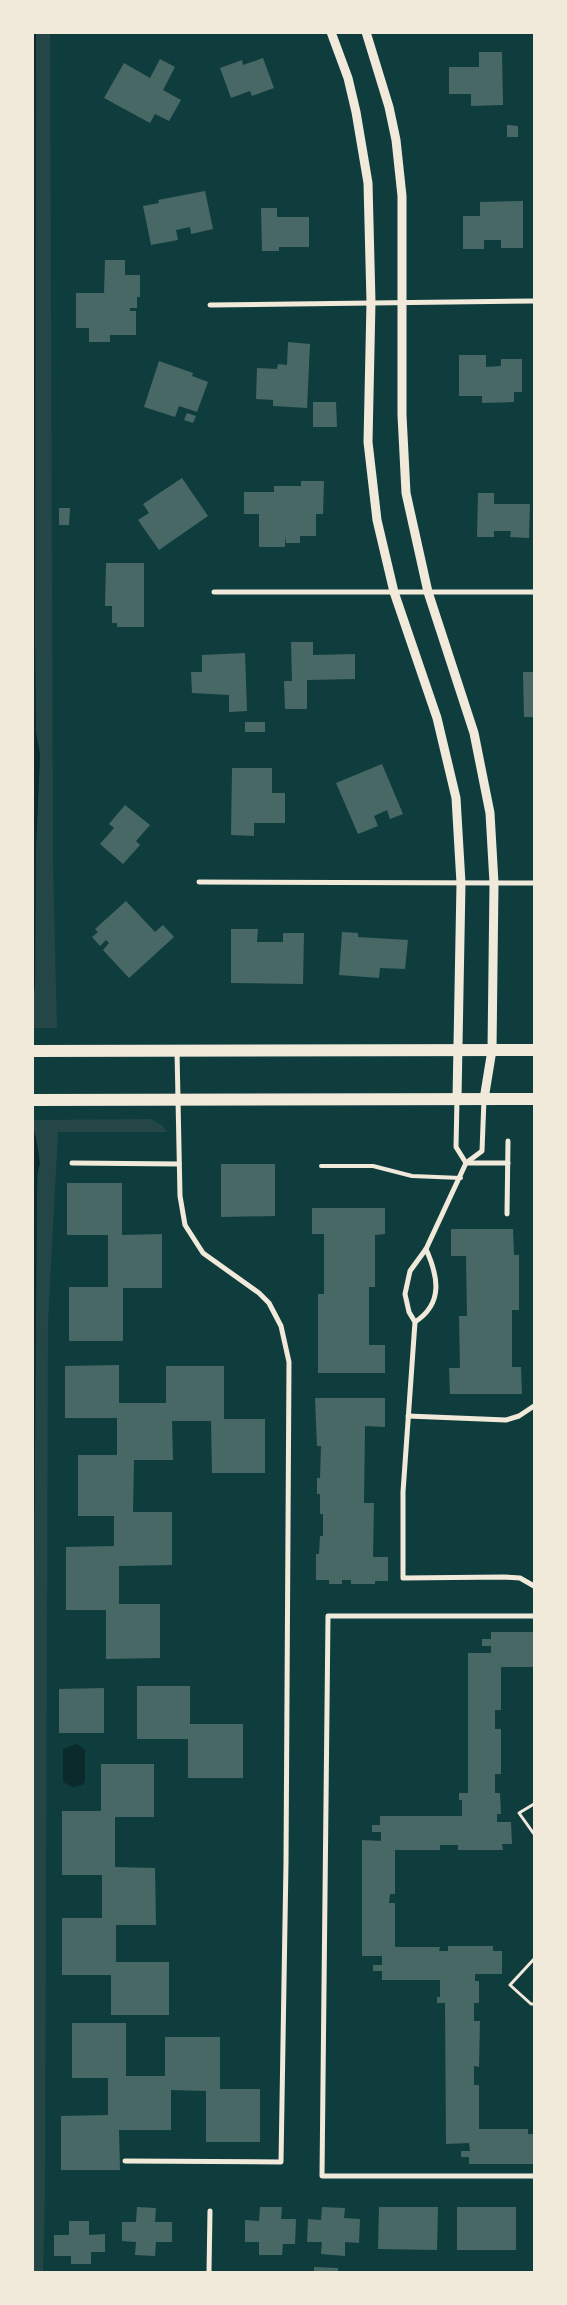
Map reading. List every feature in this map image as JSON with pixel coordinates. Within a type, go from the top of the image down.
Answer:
[{"type":"main road","points":[[32,1050],[534,1050]]},
{"type":"main road","points":[[32,1100],[534,1099]]},
{"type":"street","points":[[331,32],[348,78],[356,112],[368,184],[371,302],[368,442],[376,520],[394,592],[437,718],[456,798],[462,883],[460,1050],[456,1147],[466,1163]]},
{"type":"street","points":[[366,32],[389,107],[398,158],[402,196],[404,470],[411,520],[428,592],[466,705],[481,763],[490,813],[494,883],[492,1050],[484,1099],[482,1151],[466,1163],[461,1178],[426,1249],[410,1271],[407,1282],[406,1302],[415,1322],[403,1492],[403,1578],[520,1578],[534,1586]]},
{"type":"street","points":[[210,305],[534,301]]},
{"type":"street","points":[[214,592],[534,592]]},
{"type":"street","points":[[198,882],[534,883]]},
{"type":"street","points":[[125,2161],[281,2162],[289,1362],[281,1326],[269,1303],[259,1293],[203,1253],[190,1236],[182,1213],[176,1050]]},
{"type":"street","points":[[507,1214],[508,1141]]},
{"type":"street","points":[[72,1163],[179,1164]]},
{"type":"street","points":[[466,1163],[508,1163]]},
{"type":"street","points":[[415,1322],[427,1312],[436,1292],[435,1268],[426,1249]]},
{"type":"street","points":[[408,1416],[506,1420],[519,1416],[534,1406]]},
{"type":"street","points":[[534,1616],[328,1616],[322,2176],[534,2176]]},
{"type":"street","points":[[209,2272],[210,2211]]},
{"type":"lane","points":[[321,1166],[373,1166],[412,1176],[461,1178]]},
{"type":"path","points":[[534,1804],[519,1813],[534,1834]]},
{"type":"path","points":[[534,1959],[510,1985],[531,2004],[534,2004]]},
{"type":"shaded area","points":[[50,32],[53,865],[57,1028],[33,1028],[36,846],[40,755],[36,732],[35,645],[35,60],[36,33]]},
{"type":"shaded area","points":[[32,33],[36,33],[35,645],[36,732],[40,755],[33,1002]]},
{"type":"shaded area","points":[[151,1119],[162,1125],[167,1132],[58,1132],[48,1321],[45,2190],[43,2272],[32,2272],[33,1716],[37,1193],[39,1158],[32,1120]]},
{"type":"shaded area","points":[[33,1128],[40,1164],[37,1174],[33,1716]]},
{"type":"shaded area","points":[[33,1716],[34,1861],[33,1912]]},
{"type":"shaded area","points":[[77,1744],[85,1750],[85,1782],[82,1785],[73,1787],[63,1782],[63,1749]]},
{"type":"building","points":[[479,52],[502,52],[503,105],[471,106],[471,94],[449,94],[449,67],[479,67]]},
{"type":"building","points":[[263,58],[274,88],[252,96],[250,91],[231,98],[220,68],[242,60],[243,65]]},
{"type":"building","points":[[160,59],[175,67],[163,90],[181,100],[169,121],[155,114],[150,123],[104,98],[124,63],[150,78]]},
{"type":"building","points":[[507,125],[518,126],[518,137],[507,137]]},
{"type":"building","points":[[205,191],[213,229],[191,234],[190,227],[176,230],[178,240],[151,245],[143,206],[159,203],[158,200]]},
{"type":"building","points":[[523,201],[523,248],[501,248],[501,240],[484,240],[484,249],[463,249],[463,216],[480,216],[480,202]]},
{"type":"building","points":[[261,208],[277,208],[277,217],[309,217],[309,247],[279,247],[279,251],[262,251]]},
{"type":"building","points":[[105,260],[125,260],[125,275],[140,275],[140,297],[137,297],[137,308],[130,308],[130,311],[136,311],[136,335],[110,335],[110,342],[89,342],[89,328],[76,328],[76,293],[104,293]]},
{"type":"building","points":[[288,342],[310,344],[307,408],[273,406],[273,400],[256,399],[257,368],[277,369],[278,364],[287,365]]},
{"type":"building","points":[[459,355],[486,355],[486,367],[501,366],[501,359],[522,359],[522,392],[514,392],[514,402],[482,403],[482,396],[459,396]]},
{"type":"building","points":[[159,361],[193,373],[192,376],[208,382],[197,412],[179,406],[175,417],[144,407]]},
{"type":"building","points":[[313,402],[336,402],[337,427],[313,427]]},
{"type":"building","points":[[187,413],[196,416],[193,423],[184,420]]},
{"type":"building","points":[[182,478],[208,516],[159,550],[138,520],[149,513],[143,504]]},
{"type":"building","points":[[301,481],[324,481],[323,514],[316,514],[316,536],[300,536],[300,543],[286,543],[285,535],[285,547],[259,547],[259,514],[244,514],[244,492],[274,492],[274,486],[301,486]]},
{"type":"building","points":[[478,493],[494,493],[494,504],[530,504],[529,538],[510,537],[511,531],[494,531],[494,537],[477,537]]},
{"type":"building","points":[[59,508],[70,508],[69,525],[59,525]]},
{"type":"building","points":[[106,563],[144,563],[144,627],[117,627],[117,623],[112,623],[112,606],[105,606]]},
{"type":"building","points":[[291,642],[313,642],[313,655],[355,654],[355,679],[307,680],[307,709],[285,709],[284,681],[292,681]]},
{"type":"building","points":[[245,653],[247,711],[229,712],[229,695],[192,693],[191,672],[202,672],[202,655]]},
{"type":"building","points":[[523,672],[534,672],[534,717],[524,717]]},
{"type":"building","points":[[245,722],[265,722],[265,732],[245,732]]},
{"type":"building","points":[[382,764],[403,814],[390,819],[387,810],[374,816],[378,826],[358,834],[336,783]]},
{"type":"building","points":[[232,768],[272,768],[272,793],[285,793],[285,823],[254,823],[254,836],[231,835]]},
{"type":"building","points":[[125,805],[150,825],[136,841],[140,845],[123,864],[100,844],[114,828],[109,824]]},
{"type":"building","points":[[126,901],[155,932],[163,925],[174,937],[129,978],[103,950],[109,943],[106,940],[100,946],[92,937],[98,932],[95,929]]},
{"type":"building","points":[[231,929],[258,929],[257,942],[283,942],[283,933],[304,933],[303,984],[231,983]]},
{"type":"building","points":[[342,932],[358,933],[358,937],[408,940],[405,969],[380,968],[379,978],[339,975]]},
{"type":"building","points":[[221,1164],[275,1164],[275,1216],[221,1217]]},
{"type":"building","points":[[67,1183],[122,1183],[122,1235],[162,1234],[162,1288],[123,1288],[123,1341],[69,1341],[69,1287],[108,1287],[108,1235],[67,1235]]},
{"type":"building","points":[[312,1208],[385,1208],[385,1234],[375,1235],[375,1287],[369,1287],[369,1345],[385,1345],[385,1373],[318,1373],[318,1294],[324,1294],[324,1234],[312,1234]]},
{"type":"building","points":[[451,1229],[513,1229],[514,1255],[519,1255],[519,1310],[512,1310],[512,1367],[521,1367],[522,1394],[450,1394],[449,1368],[460,1368],[459,1316],[467,1316],[466,1256],[451,1256]]},
{"type":"building","points":[[119,1365],[119,1403],[166,1403],[166,1366],[224,1366],[224,1419],[265,1419],[265,1473],[212,1473],[211,1421],[172,1421],[173,1460],[134,1460],[133,1512],[172,1512],[172,1565],[119,1566],[119,1604],[160,1604],[160,1658],[106,1659],[106,1610],[66,1610],[66,1547],[114,1546],[114,1516],[78,1516],[78,1455],[117,1455],[117,1418],[65,1418],[65,1366]]},
{"type":"building","points":[[315,1398],[385,1398],[385,1427],[365,1426],[364,1503],[374,1503],[373,1557],[388,1557],[388,1581],[375,1581],[375,1584],[351,1584],[351,1580],[342,1580],[342,1584],[329,1584],[329,1580],[316,1580],[316,1554],[319,1554],[320,1536],[323,1536],[323,1514],[320,1514],[320,1494],[317,1494],[317,1478],[320,1478],[321,1446],[317,1446]]},
{"type":"building","points":[[491,1632],[534,1632],[534,1667],[501,1667],[501,1710],[495,1710],[495,1729],[501,1729],[501,1774],[495,1774],[495,1793],[500,1793],[501,1814],[497,1814],[497,1822],[511,1822],[512,1844],[502,1844],[503,1850],[458,1850],[458,1845],[440,1845],[440,1850],[395,1850],[395,1894],[390,1894],[389,1903],[395,1903],[395,1947],[440,1947],[439,1951],[448,1951],[448,1946],[493,1946],[493,1951],[502,1951],[502,1974],[475,1974],[475,1981],[479,1981],[479,2003],[474,2003],[474,2021],[480,2021],[479,2067],[474,2066],[474,2085],[479,2085],[479,2129],[528,2129],[528,2134],[534,2134],[534,2164],[469,2164],[469,2157],[461,2157],[461,2151],[470,2151],[469,2143],[446,2144],[445,2003],[437,2003],[437,1997],[440,1997],[440,1980],[382,1980],[382,1971],[373,1971],[373,1965],[382,1965],[382,1956],[362,1956],[362,1840],[381,1841],[381,1832],[372,1832],[372,1825],[380,1825],[380,1816],[462,1816],[462,1800],[459,1800],[459,1793],[468,1793],[468,1653],[491,1653],[491,1646],[482,1646],[482,1639],[491,1639]]},
{"type":"building","points":[[137,1686],[190,1686],[190,1724],[243,1724],[243,1778],[188,1778],[188,1739],[137,1739]]},
{"type":"building","points":[[104,1688],[104,1733],[59,1733],[59,1689]]},
{"type":"building","points":[[101,1764],[154,1764],[154,1817],[115,1817],[115,1867],[155,1868],[156,1925],[116,1925],[116,1962],[169,1962],[169,2015],[111,2015],[111,1975],[62,1975],[62,1918],[102,1918],[102,1875],[62,1875],[62,1811],[101,1811]]},
{"type":"building","points":[[72,2023],[126,2023],[126,2076],[165,2076],[165,2037],[220,2037],[220,2089],[260,2089],[260,2142],[206,2142],[206,2091],[171,2090],[171,2130],[119,2130],[120,2170],[61,2170],[61,2116],[108,2115],[108,2078],[72,2078]]},
{"type":"building","points":[[137,2207],[156,2208],[155,2222],[172,2222],[172,2242],[156,2242],[155,2256],[135,2255],[136,2242],[122,2241],[122,2222],[136,2222]]},
{"type":"building","points":[[260,2207],[282,2207],[281,2219],[296,2219],[295,2244],[283,2244],[282,2255],[259,2255],[259,2242],[245,2242],[245,2220],[259,2221]]},
{"type":"building","points":[[322,2207],[345,2208],[344,2218],[360,2219],[359,2243],[345,2242],[345,2256],[321,2254],[322,2242],[307,2242],[308,2219],[321,2220]]},
{"type":"building","points":[[379,2207],[438,2207],[437,2250],[378,2249]]},
{"type":"building","points":[[457,2207],[516,2207],[516,2250],[457,2250]]},
{"type":"building","points":[[69,2221],[89,2221],[89,2235],[105,2234],[105,2252],[91,2252],[91,2264],[71,2264],[71,2256],[54,2256],[54,2235],[69,2235]]},
{"type":"building","points":[[314,2267],[338,2268],[338,2272],[314,2272]]}]
